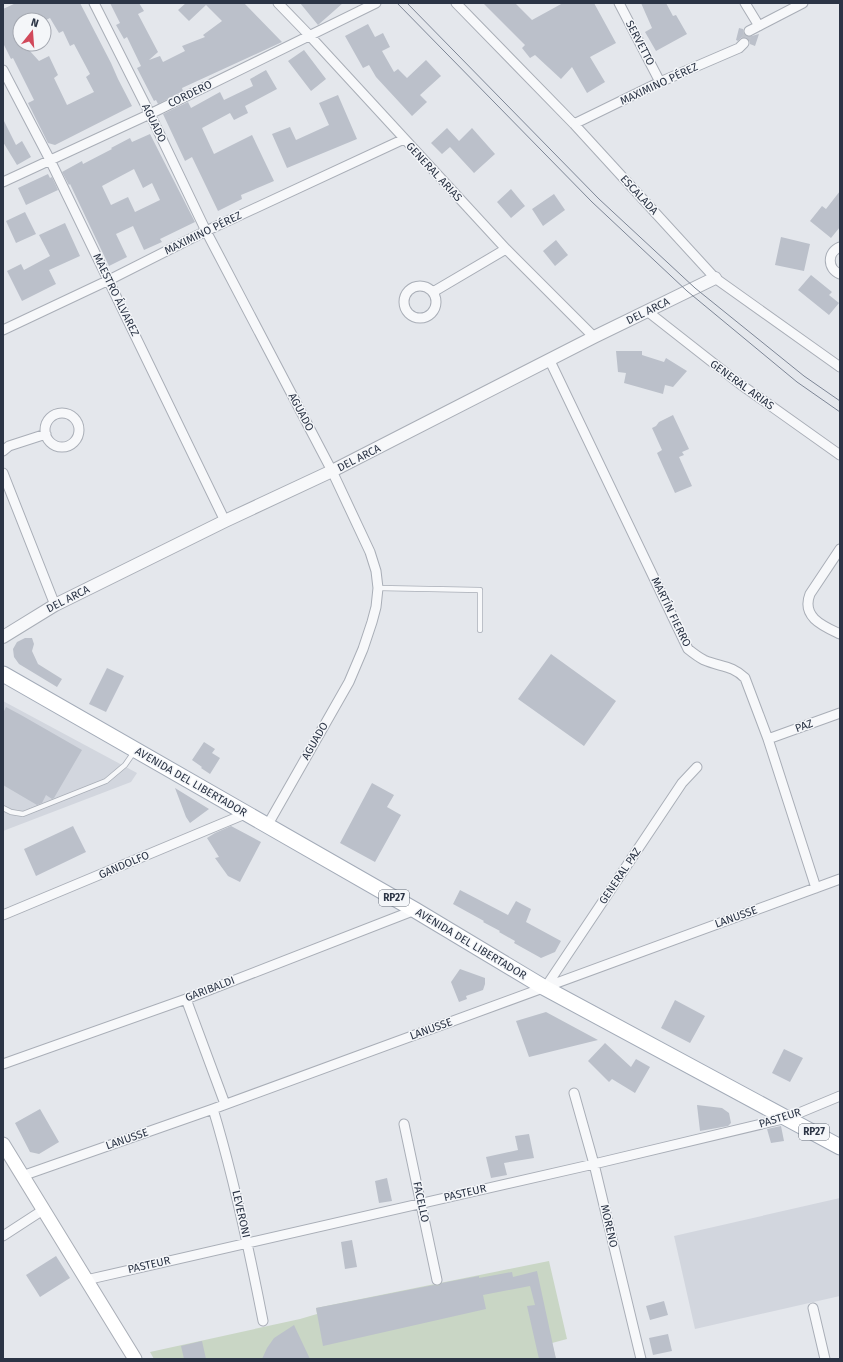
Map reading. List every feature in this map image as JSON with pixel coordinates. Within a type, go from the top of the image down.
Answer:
[{"type":"main road","name":"AVENIDA DEL LIBERTADOR","points":[[3,674],[415,910],[545,988],[840,1147]]},
{"type":"main road","points":[[3,1144],[135,1359]]},
{"type":"street","name":"AGUADO","points":[[94,3],[150,114],[206,231],[332,471],[370,552],[376,571],[378,588],[372,622],[363,649],[349,682],[267,826]]},
{"type":"street","name":"GENERAL ARIAS","points":[[278,3],[506,250],[594,338]]},
{"type":"street","name":"CORDERO","points":[[3,182],[150,114],[376,3]]},
{"type":"street","name":"ESCALADA","points":[[456,3],[574,124],[716,278],[840,367]]},
{"type":"street","name":"SERVETTO","points":[[619,3],[660,82]]},
{"type":"street","points":[[745,3],[759,26]]},
{"type":"street","points":[[749,31],[802,3]]},
{"type":"street","name":"MAXIMINO PÉREZ","points":[[574,124],[660,82],[739,48],[744,42]]},
{"type":"street","name":"MAESTRO ÁLVAREZ","points":[[3,70],[50,160],[225,521]]},
{"type":"street","name":"MAXIMINO PÉREZ","points":[[3,330],[109,280],[206,231],[404,139]]},
{"type":"street","points":[[840,247],[834,251],[830,259],[834,271],[840,274]]},
{"type":"street","points":[[433,292],[506,250]]},
{"type":"street","name":"DEL ARCA","points":[[3,637],[55,605],[225,521],[332,471],[647,311],[716,278]]},
{"type":"street","name":"GENERAL ARIAS","points":[[647,311],[740,384],[840,455]]},
{"type":"street","name":"MARTÍN FIERRO","points":[[550,361],[688,649],[705,660],[738,671],[745,678],[768,739],[816,888]]},
{"type":"street","points":[[3,451],[9,446],[46,434]]},
{"type":"street","points":[[3,473],[55,605]]},
{"type":"street","points":[[840,549],[810,594],[808,601],[809,613],[822,625],[840,634]]},
{"type":"street","name":"PAZ","points":[[768,739],[840,713]]},
{"type":"street","name":"GENERAL PAZ","points":[[545,988],[682,783],[697,767]]},
{"type":"street","name":"GANDOLFO","points":[[3,915],[245,814]]},
{"type":"street","name":"LANUSSE","points":[[22,1176],[213,1109],[840,879]]},
{"type":"street","name":"GARIBALDI","points":[[3,1064],[186,998],[415,910]]},
{"type":"street","points":[[186,998],[225,1104]]},
{"type":"street","name":"MORENO","points":[[574,1093],[594,1164],[641,1359]]},
{"type":"street","name":"PASTEUR","points":[[86,1280],[594,1164],[787,1118],[840,1096]]},
{"type":"street","name":"LEVERONI","points":[[213,1109],[228,1157],[263,1321]]},
{"type":"street","name":"FACELLO","points":[[404,1124],[438,1280]]},
{"type":"street","points":[[3,1236],[43,1210]]},
{"type":"street","points":[[813,1308],[825,1359]]},
{"type":"lane","points":[[378,588],[480,590],[480,630]]},
{"type":"lane","points":[[3,808],[11,812],[23,814],[106,781],[125,765],[135,750]]},
{"type":"shaded area","points":[[3,701],[137,773],[131,782],[3,831]]},
{"type":"shaded area","points":[[840,1198],[840,1296],[695,1329],[674,1236]]},
{"type":"green space","points":[[549,1261],[567,1339],[552,1343],[556,1359],[154,1359],[150,1352],[300,1319],[317,1314],[316,1308]]},
{"type":"building","points":[[16,3],[80,3],[132,106],[55,145],[48,143],[28,103],[34,100],[13,58],[11,59],[3,43],[3,9]],"holes":[[[12,12],[52,12],[52,21],[59,33],[63,31],[70,46],[74,44],[90,74],[86,77],[94,92],[67,105],[54,78],[58,75],[49,56],[39,61],[31,52],[12,52]]]},
{"type":"building","points":[[110,3],[139,3],[144,11],[138,14],[158,52],[149,60],[160,56],[163,62],[185,51],[182,46],[205,37],[203,35],[222,21],[206,5],[189,21],[178,10],[186,3],[244,3],[282,42],[182,88],[183,91],[158,104],[156,100],[154,101],[137,68],[141,66],[127,37],[124,39],[116,25],[120,23]]},
{"type":"building","points":[[300,3],[343,3],[318,25]]},
{"type":"building","points":[[483,3],[515,3],[532,20],[563,3],[594,3],[616,43],[590,57],[605,82],[587,93],[572,67],[561,79],[535,55],[530,58],[522,48],[525,45]]},
{"type":"building","points":[[641,3],[666,3],[673,16],[676,15],[687,34],[656,51],[645,32],[652,28]]},
{"type":"building","points":[[368,24],[375,37],[383,33],[390,47],[382,51],[394,72],[398,69],[407,78],[426,60],[441,76],[420,95],[427,102],[412,116],[376,77],[369,65],[363,68],[345,36]]},
{"type":"building","points":[[739,28],[743,29],[744,34],[748,37],[759,34],[755,46],[750,44],[750,41],[746,37],[742,37],[738,41],[736,40]]},
{"type":"building","points":[[304,50],[326,79],[311,91],[288,61]]},
{"type":"building","points":[[266,70],[277,89],[245,106],[248,113],[234,120],[230,113],[202,128],[214,154],[252,135],[274,181],[241,195],[242,199],[218,211],[192,157],[185,161],[163,114],[188,102],[191,108],[220,92],[224,100],[253,86],[250,79]]},
{"type":"building","points":[[338,95],[357,139],[287,168],[272,134],[290,127],[296,140],[329,125],[319,103]]},
{"type":"building","points":[[3,119],[16,145],[22,141],[31,157],[17,165],[3,142]]},
{"type":"building","points":[[447,128],[459,141],[472,128],[495,154],[474,173],[450,147],[442,154],[431,143]]},
{"type":"building","points":[[150,134],[195,222],[160,239],[162,242],[144,250],[133,226],[116,234],[127,257],[109,266],[70,184],[69,185],[62,172],[82,161],[83,164],[130,138],[132,142]],"holes":[[[134,169],[143,188],[152,183],[160,200],[135,212],[128,197],[111,205],[102,186]]]},
{"type":"building","points":[[48,174],[50,178],[52,177],[58,190],[26,205],[18,188]]},
{"type":"building","points":[[511,189],[525,206],[511,218],[497,202]]},
{"type":"building","points":[[840,191],[840,227],[831,238],[810,221],[822,206],[826,209]]},
{"type":"building","points":[[554,194],[565,210],[543,226],[532,209]]},
{"type":"building","points":[[25,212],[36,234],[16,243],[6,221]]},
{"type":"building","points":[[65,223],[80,256],[49,270],[56,284],[22,301],[7,271],[21,264],[24,270],[50,256],[39,235]]},
{"type":"building","points":[[781,237],[810,244],[804,271],[775,265]]},
{"type":"building","points":[[556,240],[568,255],[555,266],[543,251]]},
{"type":"building","points":[[811,275],[832,292],[829,295],[839,303],[829,315],[798,290]]},
{"type":"building","points":[[616,351],[642,351],[642,355],[664,362],[666,358],[687,371],[673,387],[665,385],[663,394],[624,383],[626,373],[618,372]]},
{"type":"building","points":[[673,415],[689,449],[682,452],[684,455],[679,457],[692,486],[675,493],[657,453],[662,450],[652,428],[659,422]]},
{"type":"building","points":[[25,638],[32,638],[34,644],[32,651],[38,664],[62,679],[57,687],[19,664],[14,657],[13,649],[17,642]]},
{"type":"building","points":[[551,654],[616,701],[584,746],[518,699]]},
{"type":"building","points":[[107,668],[124,676],[106,712],[89,704]]},
{"type":"building","points":[[6,707],[82,750],[54,798],[52,799],[46,795],[42,803],[37,805],[3,785],[3,713]]},
{"type":"building","points":[[204,742],[215,749],[212,753],[220,758],[210,774],[192,760]]},
{"type":"building","points":[[372,783],[394,795],[387,807],[401,815],[375,862],[340,843]]},
{"type":"building","points":[[175,788],[209,809],[190,823],[186,817]]},
{"type":"building","points":[[73,826],[86,852],[36,876],[24,849]]},
{"type":"building","points":[[231,826],[261,842],[240,882],[228,876],[215,858],[219,857],[207,838]]},
{"type":"building","points":[[460,890],[508,915],[516,901],[531,909],[526,922],[561,941],[555,952],[541,958],[514,943],[515,941],[483,922],[484,921],[453,904]]},
{"type":"building","points":[[460,969],[485,978],[485,984],[483,990],[466,996],[467,999],[459,1002],[451,982]]},
{"type":"building","points":[[675,1000],[705,1016],[690,1043],[661,1028]]},
{"type":"building","points":[[546,1012],[598,1040],[529,1057],[516,1021]]},
{"type":"building","points":[[605,1043],[631,1067],[636,1059],[650,1067],[635,1093],[612,1079],[609,1082],[588,1061]]},
{"type":"building","points":[[784,1049],[803,1058],[790,1082],[772,1073]]},
{"type":"building","points":[[697,1105],[722,1108],[729,1113],[731,1123],[728,1126],[700,1131]]},
{"type":"building","points":[[40,1109],[59,1142],[39,1154],[30,1152],[15,1123]]},
{"type":"building","points":[[781,1126],[784,1141],[771,1143],[767,1129]]},
{"type":"building","points":[[529,1134],[534,1158],[504,1163],[507,1175],[491,1178],[486,1157],[518,1150],[515,1136]]},
{"type":"building","points":[[387,1178],[392,1201],[379,1203],[375,1181]]},
{"type":"building","points":[[352,1240],[357,1267],[345,1269],[341,1242]]},
{"type":"building","points":[[56,1256],[70,1278],[40,1297],[26,1275]]},
{"type":"building","points":[[537,1271],[556,1359],[539,1359],[527,1306],[535,1305],[530,1286],[483,1295],[486,1309],[323,1346],[316,1308],[434,1285],[438,1286],[442,1283],[479,1276],[479,1278],[512,1272],[513,1277]]},
{"type":"building","points":[[664,1301],[668,1315],[650,1320],[646,1306]]},
{"type":"building","points":[[294,1325],[310,1359],[262,1359],[274,1338]]},
{"type":"building","points":[[668,1334],[672,1351],[653,1355],[649,1338]]},
{"type":"building","points":[[202,1341],[206,1359],[184,1359],[181,1346]]},
{"type":"tunnel","points":[[744,43],[749,31]]},
{"type":"tram line","points":[[397,3],[592,202],[687,291],[797,382],[840,412]]},
{"type":"tram line","points":[[407,3],[599,199],[695,288],[804,376],[840,401]]}]
